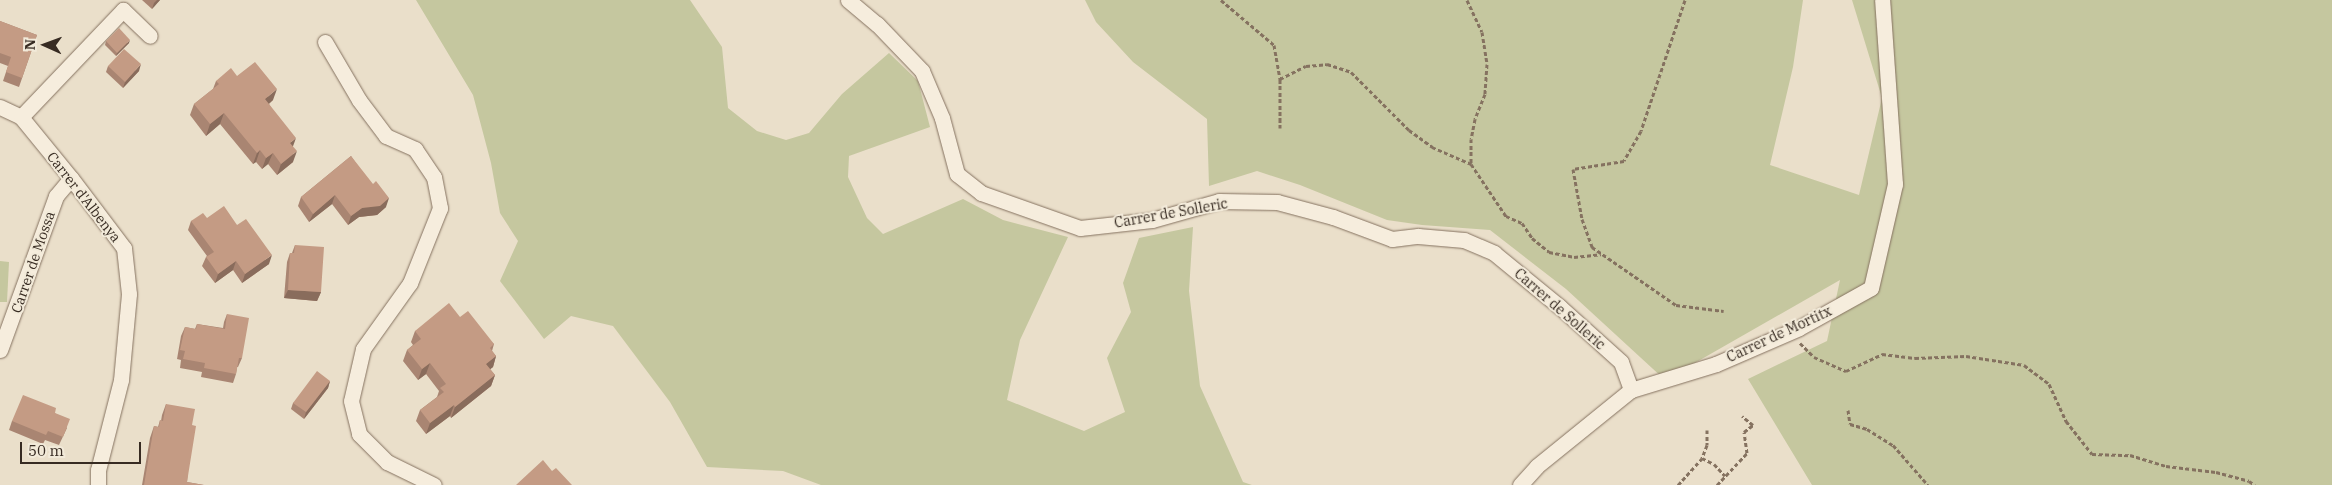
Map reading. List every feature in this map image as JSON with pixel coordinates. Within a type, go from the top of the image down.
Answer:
[{"type":"street","name":"Carrer de Solleric","points":[[848,0],[877,24],[922,71],[942,118],[957,174],[981,194],[1080,228],[1152,220],[1219,201],[1277,202],[1333,218],[1392,239],[1418,236],[1464,240],[1494,253],[1560,307],[1621,362],[1631,390]]},
{"type":"street","name":"Carrer de Mortitx","points":[[1520,485],[1537,466],[1631,390],[1716,364],[1790,332],[1871,288],[1896,184],[1882,0]]},
{"type":"street","points":[[21,117],[123,10],[150,36]]},
{"type":"street","points":[[325,42],[359,100],[386,136],[415,149],[434,177],[440,208],[410,283],[363,349],[351,401],[359,434],[387,462],[434,485]]},
{"type":"street","name":"Carrer d'Albenya","points":[[0,107],[21,117],[72,178],[124,248],[129,294],[120,380],[98,470],[98,485]]},
{"type":"street","name":"Carrer de Mossa","points":[[0,350],[56,196],[72,178]]},
{"type":"path","points":[[1222,0],[1274,45],[1280,79],[1280,128]]},
{"type":"path","points":[[1467,0],[1482,32],[1487,64],[1485,94],[1475,119],[1471,139],[1471,164]]},
{"type":"path","points":[[1685,0],[1641,131],[1624,161],[1573,170],[1582,219],[1592,247],[1676,305],[1724,311]]},
{"type":"path","points":[[1280,79],[1306,66],[1327,64],[1351,72],[1409,130],[1432,147],[1471,164],[1506,216],[1522,223],[1532,238],[1548,252],[1574,257],[1601,254]]},
{"type":"path","points":[[1790,332],[1814,357],[1846,371],[1882,354],[1915,358],[1966,356],[2024,365],[2049,384],[2066,421],[2092,454],[2130,455],[2166,466],[2216,472],[2249,480],[2255,485]]},
{"type":"path","points":[[1848,410],[1850,424],[1867,429],[1893,445],[1928,485]]},
{"type":"path","points":[[1717,485],[1747,453],[1744,432],[1753,425],[1742,416]]},
{"type":"path","points":[[1678,485],[1702,458],[1707,445],[1707,430]]},
{"type":"path","points":[[1702,458],[1714,464],[1725,476]]},
{"type":"green space","points":[[416,0],[690,0],[722,47],[728,108],[757,131],[786,140],[809,133],[842,94],[889,53],[918,81],[930,127],[849,156],[848,177],[867,218],[883,234],[963,199],[1003,220],[1068,237],[1020,340],[1007,400],[1084,431],[1125,412],[1107,358],[1131,312],[1123,283],[1139,238],[1193,227],[1189,291],[1200,386],[1243,482],[1252,485],[821,485],[783,471],[707,467],[670,402],[613,326],[571,316],[544,339],[500,281],[518,241],[500,213],[491,163],[473,95]]},
{"type":"green space","points":[[1085,0],[1803,0],[1793,67],[1770,165],[1859,195],[1882,98],[1852,0],[2332,0],[2332,485],[1812,485],[1748,379],[1827,341],[1840,280],[1665,380],[1566,289],[1490,230],[1422,225],[1387,220],[1300,185],[1257,171],[1209,186],[1207,119],[1133,62],[1096,22]]},
{"type":"green space","points":[[0,261],[9,262],[7,302],[0,302]]},
{"type":"building","points":[[0,21],[37,35],[22,78],[6,72],[11,57],[0,53]]},
{"type":"building","points":[[119,28],[130,40],[117,53],[106,41]]},
{"type":"building","points":[[124,49],[141,64],[125,82],[108,66]]},
{"type":"building","points":[[255,62],[277,89],[265,99],[296,138],[290,143],[297,151],[281,164],[273,153],[266,158],[260,150],[257,153],[224,113],[210,124],[194,104],[219,84],[216,81],[231,68],[237,76]]},
{"type":"building","points":[[351,156],[373,184],[376,181],[389,198],[380,206],[362,208],[351,216],[335,195],[313,214],[301,197]]},
{"type":"building","points":[[224,206],[237,225],[246,219],[272,255],[245,274],[236,261],[218,274],[206,257],[214,252],[191,221],[203,213],[207,218]]},
{"type":"building","points":[[295,245],[324,247],[321,292],[288,290],[290,253],[294,253]]},
{"type":"building","points":[[449,303],[460,317],[468,311],[494,344],[490,348],[496,356],[486,364],[495,375],[455,407],[454,405],[430,423],[420,410],[444,392],[440,388],[446,384],[430,363],[422,369],[407,350],[421,339],[415,331]]},
{"type":"building","points":[[227,314],[249,318],[242,358],[239,358],[236,374],[204,368],[205,363],[183,359],[185,351],[180,350],[185,327],[196,329],[197,324],[225,329]]},
{"type":"building","points":[[317,371],[330,381],[306,412],[293,403]]},
{"type":"building","points":[[23,395],[56,408],[55,413],[70,419],[63,437],[48,431],[46,435],[12,421]]},
{"type":"building","points":[[166,404],[195,409],[192,425],[196,426],[187,482],[204,485],[144,485],[154,426],[159,427],[160,420],[163,421]]},
{"type":"building","points":[[543,460],[552,471],[556,468],[572,485],[516,485]]}]
